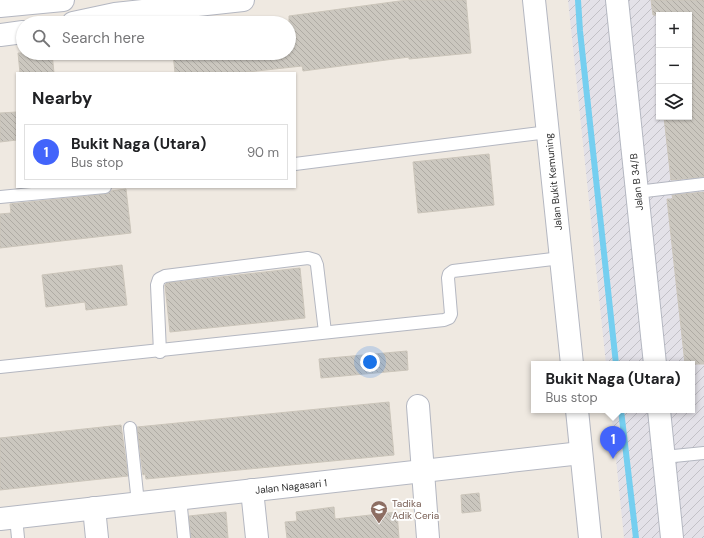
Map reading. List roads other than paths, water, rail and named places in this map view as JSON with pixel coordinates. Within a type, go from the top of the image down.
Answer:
[{"type":"street","points":[[0,6],[63,0]]},
{"type":"street","points":[[106,16],[243,0]]},
{"type":"street","name":"Jalan Bukit Kemuning","points":[[534,0],[572,361]]},
{"type":"street","name":"Jalan B 34/B","points":[[617,0],[654,361]]},
{"type":"street","points":[[0,35],[16,33]]},
{"type":"street","points":[[418,406],[428,538]]},
{"type":"street","points":[[577,413],[590,538]]},
{"type":"street","points":[[659,413],[672,538]]},
{"type":"street","name":"Jalan Nagasari 1","points":[[11,525],[94,508],[581,453]]},
{"type":"street","points":[[252,490],[257,538]]},
{"type":"street","points":[[94,508],[97,538]]},
{"type":"lane","points":[[296,164],[548,132]]},
{"type":"lane","points":[[637,192],[704,184]]},
{"type":"lane","points":[[0,197],[94,188]]},
{"type":"lane","points":[[160,352],[157,285],[159,279],[165,276],[308,258],[314,260],[318,265],[325,332]]},
{"type":"lane","points":[[0,367],[160,352],[325,332],[444,320],[449,318],[451,314],[448,278],[449,274],[453,270],[561,258]]},
{"type":"lane","points":[[130,428],[138,503]]},
{"type":"lane","points":[[664,457],[704,453]]},
{"type":"lane","points":[[180,498],[184,538]]},
{"type":"waterway","points":[[578,0],[580,31],[616,361]]},
{"type":"waterway","points":[[621,413],[636,538]]},
{"type":"place","name":"Bukit Naga (Utara)","points":[[613,459]]},
{"type":"place","name":"Tadika Adik Ceria","points":[[379,524]]}]
